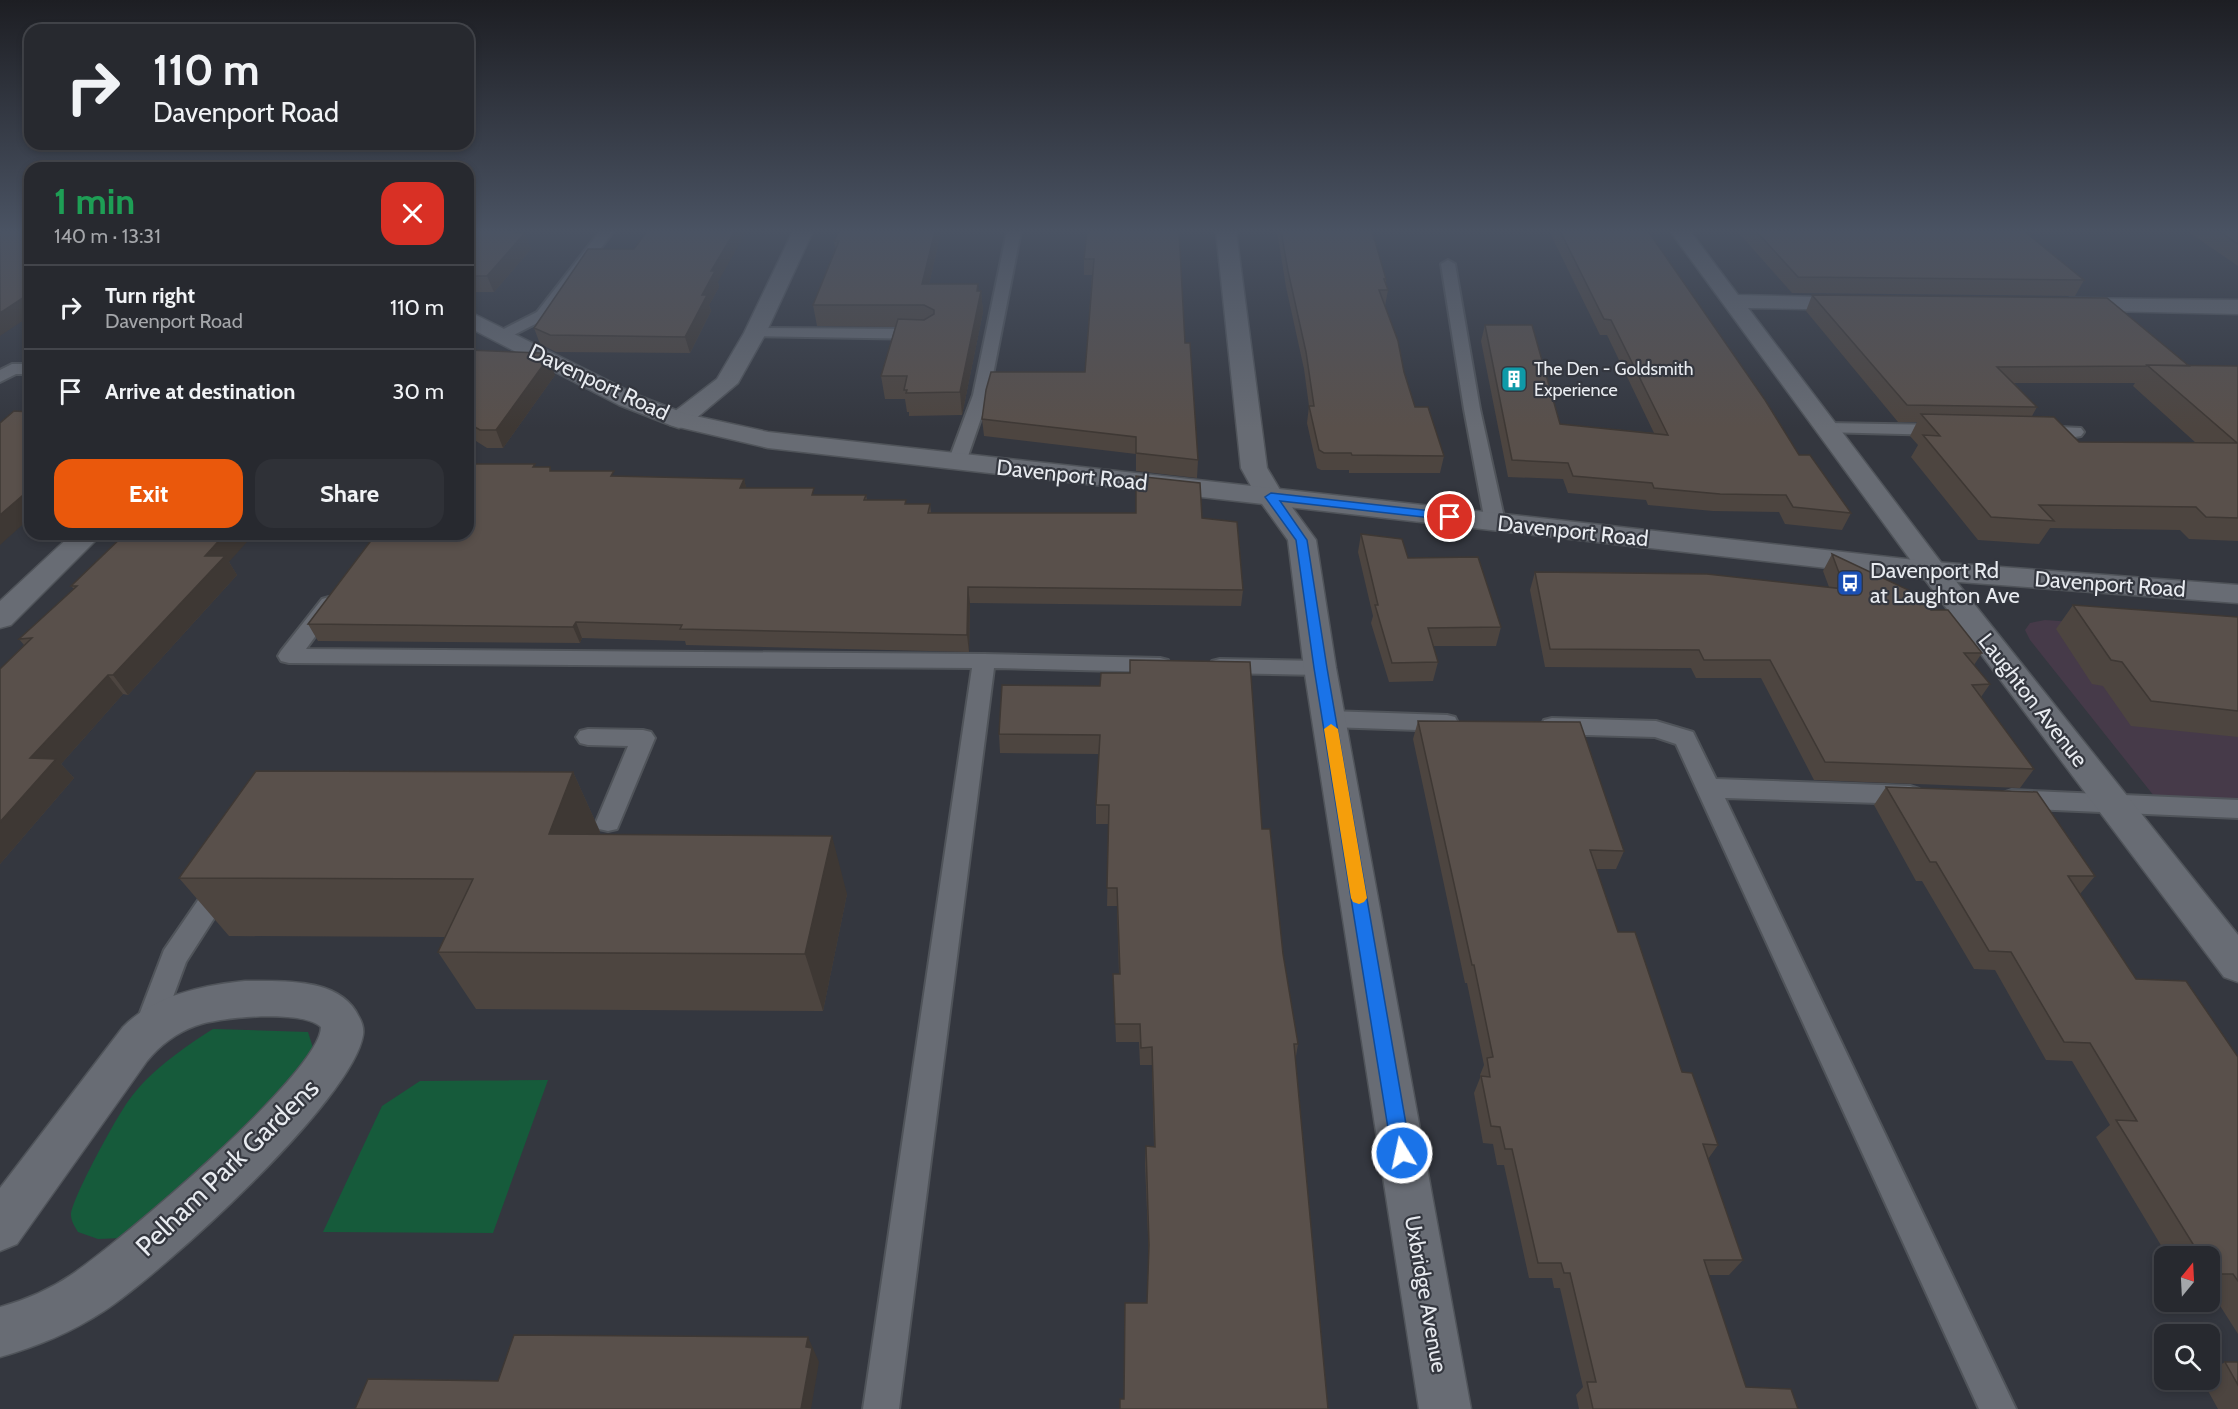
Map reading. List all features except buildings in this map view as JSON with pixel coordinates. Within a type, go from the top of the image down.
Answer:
[{"type":"street","points":[[679,420],[726,383],[755,333],[772,297]]},
{"type":"street","name":"Uxbridge Avenue","points":[[1234,297],[1254,468],[1271,497],[1302,540],[1320,668],[1445,1409]]},
{"type":"street","name":"Laughton Avenue","points":[[1729,297],[1933,571],[2238,965]]},
{"type":"street","points":[[1732,301],[1872,303]]},
{"type":"street","points":[[2050,305],[2238,307]]},
{"type":"street","name":"Davenport Road","points":[[474,321],[628,400],[679,420],[768,440],[1933,571],[2238,594]]},
{"type":"street","points":[[0,618],[82,540]]},
{"type":"street","name":"Pelham Park Gardens","points":[[0,1227],[147,1031],[190,1008],[213,1002],[298,1001],[321,1004],[334,1011],[341,1023],[342,1036],[332,1059],[299,1103],[152,1244],[87,1293],[14,1328],[0,1332]]},
{"type":"lane","points":[[503,335],[542,315],[556,297]]},
{"type":"lane","points":[[957,462],[981,395],[988,335],[998,297]]},
{"type":"lane","points":[[1453,297],[1472,409],[1495,522]]},
{"type":"lane","points":[[755,333],[927,334]]},
{"type":"lane","points":[[6,373],[24,360]]},
{"type":"lane","points":[[6,373],[24,370]]},
{"type":"lane","points":[[1827,428],[1962,430]]},
{"type":"lane","points":[[2019,431],[2076,432]]},
{"type":"lane","points":[[339,590],[289,656],[984,661],[1176,665]]},
{"type":"lane","points":[[881,1409],[984,661]]},
{"type":"lane","points":[[1200,666],[1320,668]]},
{"type":"lane","points":[[1329,719],[1464,723]]},
{"type":"lane","points":[[1536,725],[1656,729],[1685,738],[1998,1409]]},
{"type":"lane","points":[[588,737],[643,738],[608,822]]},
{"type":"lane","points":[[1708,788],[1933,796]]},
{"type":"lane","points":[[1992,798],[2238,809]]},
{"type":"lane","points":[[147,1031],[174,958],[237,864]]},
{"type":"shaded area","points":[[2045,620],[2238,634],[2238,802],[2154,796],[2030,640],[2025,630],[2030,623]]},
{"type":"green space","points":[[213,1029],[308,1032],[313,1048],[279,1099],[122,1238],[98,1239],[78,1232],[71,1217],[73,1206],[123,1109],[137,1089],[157,1070]]},
{"type":"green space","points":[[548,1080],[493,1233],[323,1232],[382,1106],[420,1081]]},
{"type":"slow traffic","points":[[1331,729],[1359,898]]},
{"type":"place","name":"The Den - Goldsmith Experience","points":[[1514,379]]},
{"type":"place","name":"Davenport Rd at Laughton Ave","points":[[1850,583]]},
{"type":"route","points":[[1402,1153],[1320,668],[1302,540],[1271,497],[1450,517]]}]
